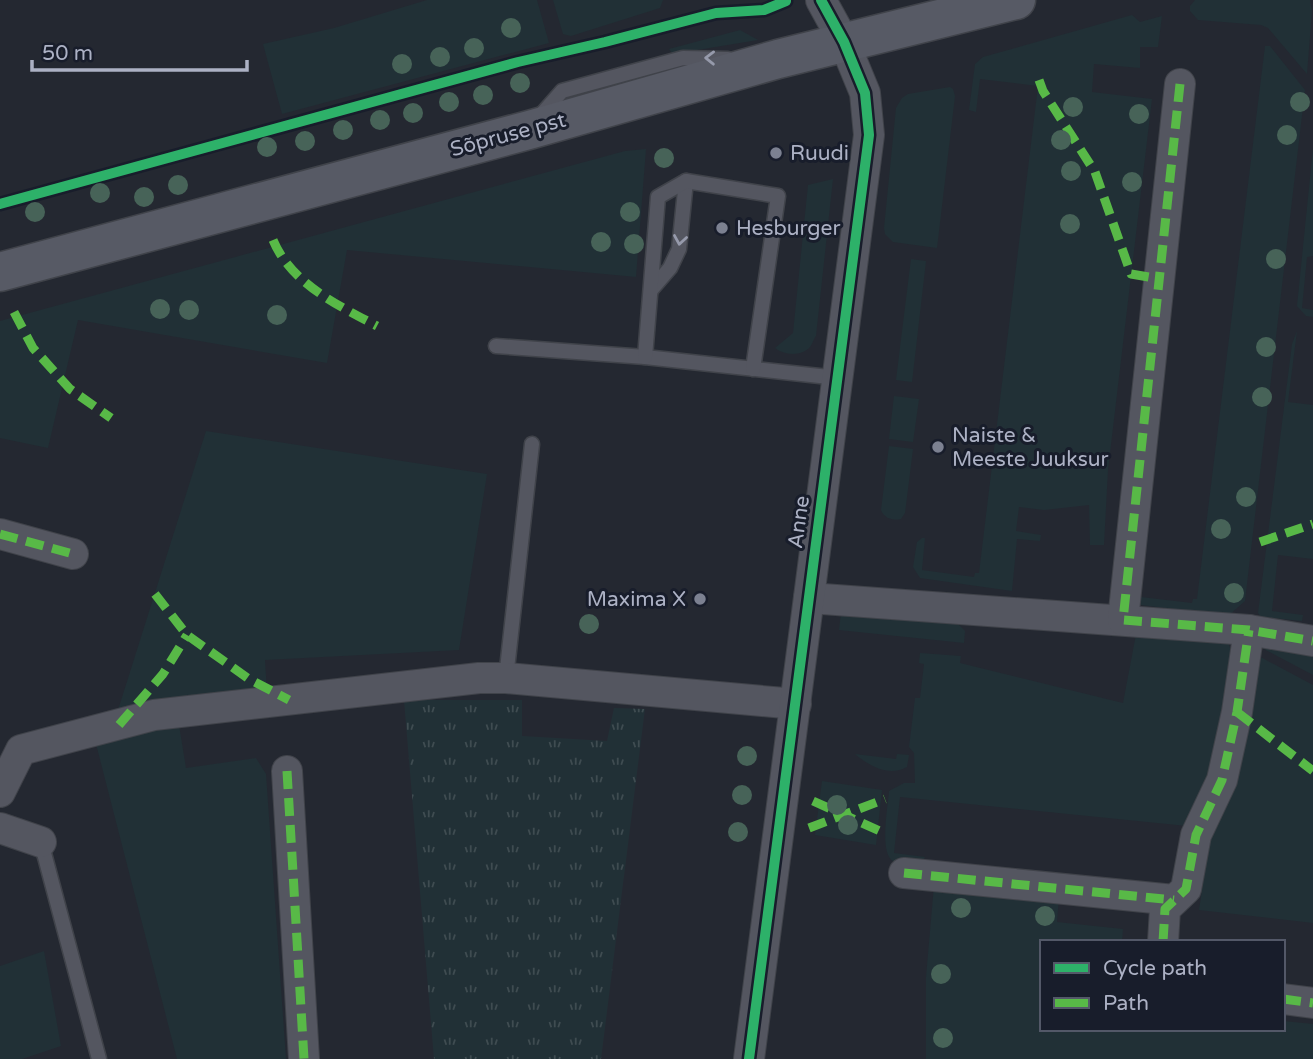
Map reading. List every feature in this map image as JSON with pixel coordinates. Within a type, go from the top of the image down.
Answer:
[{"type":"main road","name":"Sõpruse pst","points":[[0,271],[529,130],[778,59],[1016,0]]},
{"type":"street","name":"Anne","points":[[750,1059],[869,135],[865,93],[844,42],[821,0]]},
{"type":"street","points":[[1123,620],[1180,84]]},
{"type":"street","points":[[0,534],[73,554]]},
{"type":"street","points":[[809,598],[1249,630],[1313,641]]},
{"type":"street","points":[[1163,940],[1165,909],[1186,889],[1196,835],[1222,780],[1237,712],[1249,630]]},
{"type":"street","points":[[0,792],[21,750],[154,715],[479,678],[506,678],[796,704]]},
{"type":"street","points":[[287,771],[304,1059]]},
{"type":"street","points":[[0,828],[41,842]]},
{"type":"street","points":[[904,873],[1174,900]]},
{"type":"street","points":[[1285,999],[1313,1003]]},
{"type":"lane","points":[[645,357],[658,197],[687,181],[778,196],[753,369]]},
{"type":"lane","points":[[651,290],[670,268],[679,249],[687,181]]},
{"type":"lane","points":[[496,346],[645,357],[838,378]]},
{"type":"lane","points":[[506,678],[532,444]]},
{"type":"lane","points":[[41,842],[99,1059]]},
{"type":"green space","points":[[427,0],[537,0],[549,43],[282,114],[263,44],[334,28]]},
{"type":"green space","points":[[553,0],[663,0],[660,8],[571,36],[563,34]]},
{"type":"green space","points":[[1195,0],[1310,0],[1312,11],[1307,74],[1268,28],[1261,25],[1198,20],[1190,11]]},
{"type":"green space","points":[[1132,15],[1140,22],[1162,16],[1158,47],[1140,47],[1140,68],[1094,64],[1092,92],[1152,99],[1108,470],[1104,545],[1090,545],[1089,505],[1044,510],[1019,507],[1016,531],[1041,535],[1040,541],[1017,539],[1012,591],[920,578],[913,567],[917,542],[922,538],[925,538],[922,570],[974,577],[975,573],[979,573],[1038,86],[980,79],[976,112],[969,110],[975,64],[983,57]]},
{"type":"green space","points":[[740,30],[758,40],[673,54],[669,49]]},
{"type":"green space","points":[[1265,46],[1270,46],[1305,90],[1245,601],[1228,616],[1141,605],[1136,603],[1139,594],[1141,597],[1192,603],[1193,599],[1197,599]]},
{"type":"green space","points":[[950,87],[955,96],[937,248],[893,242],[885,234],[884,228],[896,108],[908,94]]},
{"type":"green space","points":[[1313,148],[1313,256],[1307,257],[1302,308],[1313,310],[1313,317],[1306,316],[1297,306]]},
{"type":"green space","points":[[646,149],[636,277],[347,250],[327,363],[78,320],[48,448],[0,438],[0,321],[625,151]]},
{"type":"green space","points":[[833,179],[816,336],[811,347],[802,352],[783,352],[775,348],[793,333],[808,185]]},
{"type":"green space","points":[[911,259],[926,261],[912,382],[896,380]]},
{"type":"green space","points":[[1297,331],[1288,402],[1313,405],[1313,559],[1278,555],[1272,611],[1303,615],[1302,621],[1263,617],[1263,620],[1258,613],[1292,344]]},
{"type":"green space","points":[[894,396],[919,399],[913,442],[889,439]]},
{"type":"green space","points":[[206,431],[487,474],[459,650],[265,660],[267,692],[118,710]]},
{"type":"green space","points":[[889,446],[913,449],[905,513],[898,520],[887,517],[881,510]]},
{"type":"green space","points":[[841,613],[958,624],[965,631],[964,643],[839,630]]},
{"type":"green space","points":[[1137,629],[1227,639],[1237,668],[1214,768],[1187,826],[900,797],[894,853],[925,857],[920,865],[893,861],[886,849],[885,839],[889,791],[904,783],[915,783],[914,753],[909,747],[915,698],[920,698],[924,664],[919,663],[920,653],[961,656],[960,663],[1123,703]]},
{"type":"green space","points":[[1260,646],[1313,650],[1313,675],[1262,648]]},
{"type":"green space","points":[[1253,653],[1313,685],[1313,923],[1199,910],[1209,843],[1223,812]]},
{"type":"green space","points":[[404,700],[522,700],[522,736],[607,741],[614,708],[645,709],[601,1059],[434,1059]]},
{"type":"green space","points":[[179,725],[186,768],[256,758],[266,774],[286,1059],[177,1059],[96,744]]},
{"type":"green space","points":[[855,754],[896,759],[897,754],[909,755],[907,767],[893,771],[873,766]]},
{"type":"green space","points":[[822,781],[882,790],[876,845],[815,835]]},
{"type":"green space","points":[[934,885],[1059,897],[1057,922],[1123,929],[1122,940],[1040,940],[1040,1031],[1285,1031],[1285,1021],[1313,1024],[1313,1059],[926,1059],[926,977]]},
{"type":"green space","points":[[44,951],[61,1046],[22,1059],[0,1059],[0,966]]},
{"type":"marked path","points":[[1039,80],[1043,91],[1095,172],[1131,274],[1160,279]]},
{"type":"marked path","points":[[1180,84],[1123,620],[1249,630],[1313,641]]},
{"type":"marked path","points":[[273,240],[291,269],[303,281],[331,301],[377,326]]},
{"type":"marked path","points":[[14,312],[33,348],[70,389],[111,418]]},
{"type":"marked path","points":[[1260,542],[1313,524]]},
{"type":"marked path","points":[[0,534],[73,554]]},
{"type":"marked path","points":[[155,594],[187,635],[249,679],[289,700]]},
{"type":"marked path","points":[[1163,940],[1165,909],[1186,889],[1196,835],[1222,780],[1237,712],[1249,630]]},
{"type":"marked path","points":[[119,725],[163,674],[187,635]]},
{"type":"marked path","points":[[1237,712],[1313,771]]},
{"type":"marked path","points":[[287,771],[304,1059]]},
{"type":"marked path","points":[[809,828],[885,799]]},
{"type":"marked path","points":[[813,801],[882,832]]},
{"type":"marked path","points":[[904,873],[1174,900]]},
{"type":"marked path","points":[[1285,999],[1313,1003]]},
{"type":"cycle path","points":[[749,1059],[869,135],[865,93],[844,42],[821,0]]},
{"type":"cycle path","points":[[0,204],[518,62],[716,13],[764,10],[786,1]]},
{"type":"place","name":"Ruudi","points":[[776,153]]},
{"type":"place","name":"Hesburger","points":[[722,228]]},
{"type":"place","name":"Naiste & Meeste Juuksur","points":[[938,447]]},
{"type":"place","name":"Maxima X","points":[[700,599]]}]
